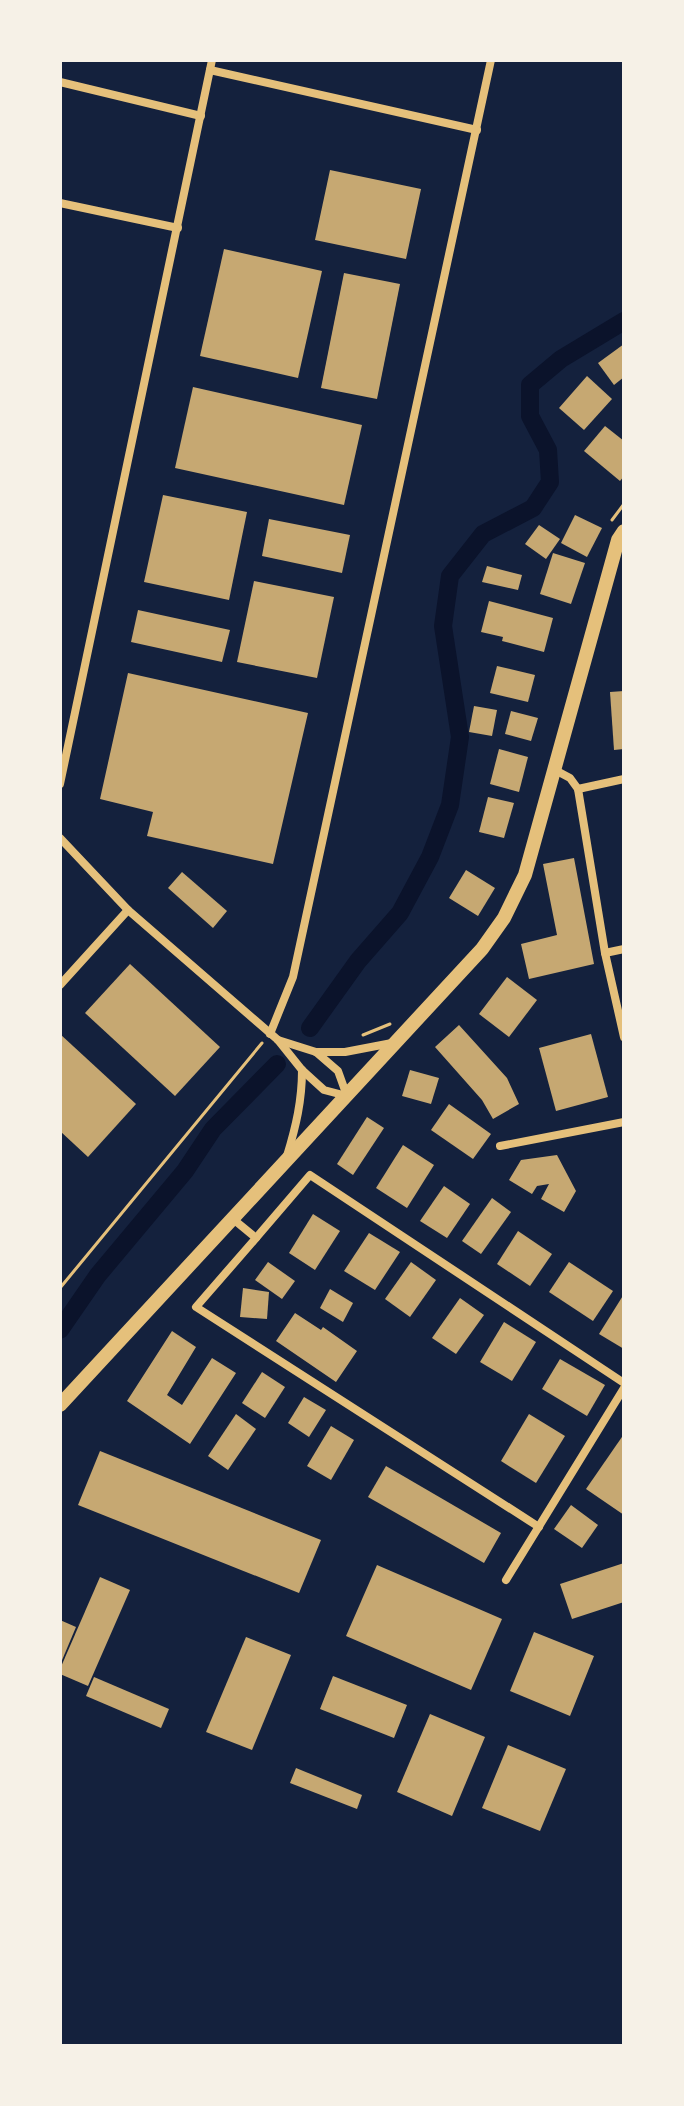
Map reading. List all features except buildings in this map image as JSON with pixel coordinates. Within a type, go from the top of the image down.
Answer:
[{"type":"street","points":[[274,1037],[293,977],[491,60]]},
{"type":"street","points":[[60,784],[211,65],[477,130]]},
{"type":"street","points":[[60,82],[201,116]]},
{"type":"street","points":[[60,203],[178,228]]},
{"type":"street","points":[[60,1405],[482,949],[504,918],[525,875],[618,540],[624,531]]},
{"type":"street","points":[[555,770],[570,778],[578,789],[605,953],[624,1037]]},
{"type":"street","points":[[578,789],[624,779]]},
{"type":"street","points":[[60,838],[128,910],[274,1037],[324,1090],[347,1096]]},
{"type":"street","points":[[60,985],[128,910]]},
{"type":"street","points":[[605,953],[624,949]]},
{"type":"street","points":[[274,1037],[316,1052],[345,1052],[397,1042]]},
{"type":"street","points":[[316,1052],[338,1071],[347,1096]]},
{"type":"street","points":[[285,1163],[299,1116],[302,1070]]},
{"type":"street","points":[[500,1146],[624,1122]]},
{"type":"street","points":[[506,1580],[539,1527],[624,1385],[310,1175],[196,1307],[539,1527]]},
{"type":"street","points":[[233,1219],[256,1238]]},
{"type":"path","points":[[608,534],[612,518],[624,504]]},
{"type":"path","points":[[357,1037],[395,1022]]},
{"type":"path","points":[[60,1288],[274,1037]]},
{"type":"waterway","points":[[310,1028],[358,961],[400,913],[430,857],[450,805],[460,737],[443,626],[450,576],[483,534],[533,508],[550,482],[548,450],[530,416],[530,385],[561,359],[624,321]]},
{"type":"waterway","points":[[60,1330],[98,1275],[185,1171],[213,1129],[277,1064]]}]
